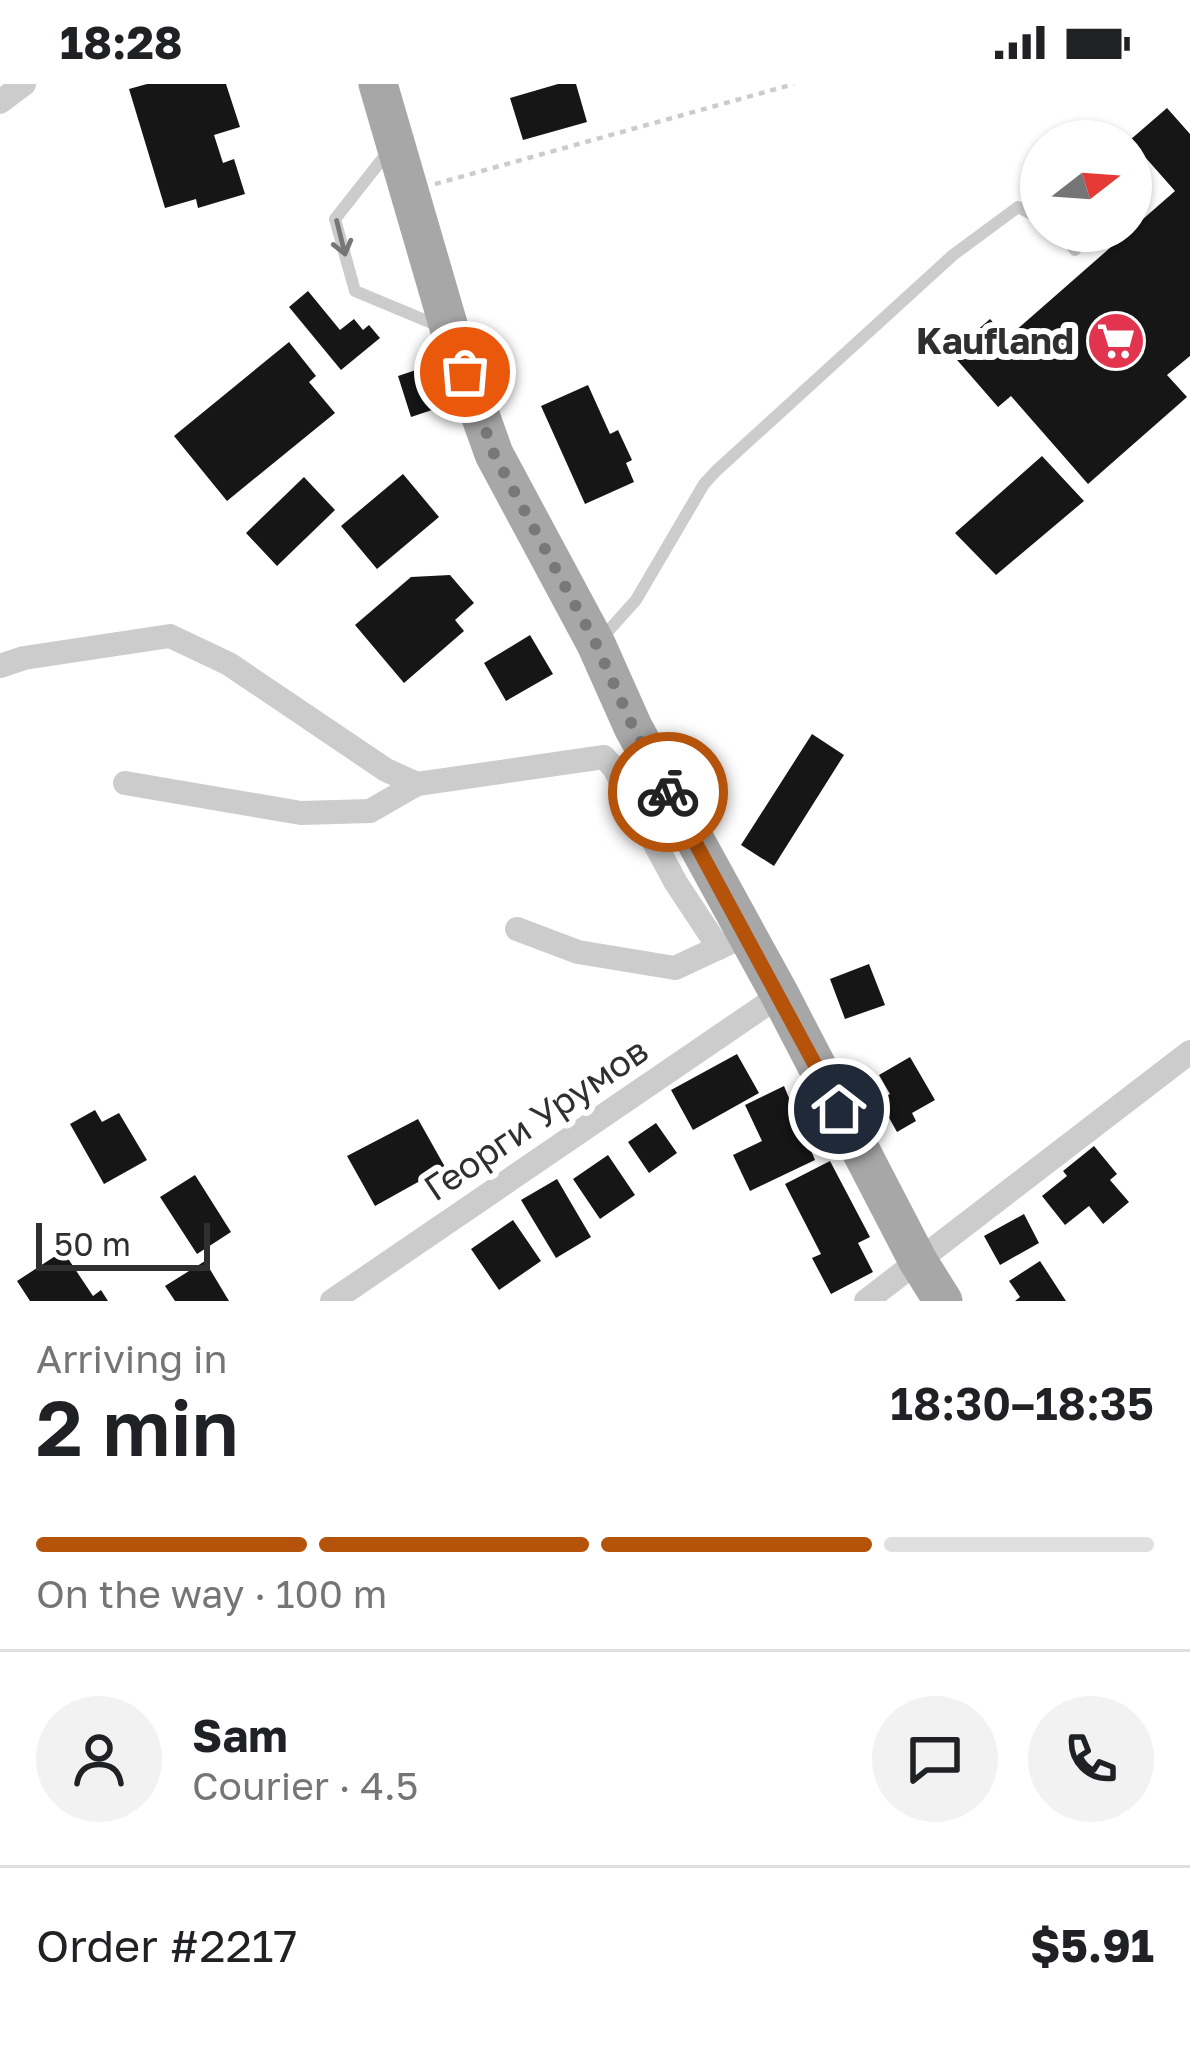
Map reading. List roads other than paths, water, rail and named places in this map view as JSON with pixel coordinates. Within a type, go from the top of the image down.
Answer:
[{"type":"main road","points":[[378,84],[450,331],[494,454],[596,644],[732,941],[780,995],[917,1262],[944,1301]]},
{"type":"street","points":[[0,102],[24,84]]},
{"type":"street","points":[[0,666],[24,658],[170,636],[229,664],[386,770],[417,784]]},
{"type":"street","points":[[125,783],[301,813],[370,811],[417,784],[604,757],[676,883],[732,941],[675,968],[578,952],[518,929]]},
{"type":"street","name":"Георги Урумов","points":[[332,1301],[780,995]]},
{"type":"street","points":[[866,1301],[1190,1052]]},
{"type":"lane","points":[[395,142],[335,219],[355,291],[450,331]]},
{"type":"lane","points":[[596,644],[637,599],[716,471],[953,255],[1020,208]]},
{"type":"place","name":"Kaufland","points":[[1116,341]]}]
